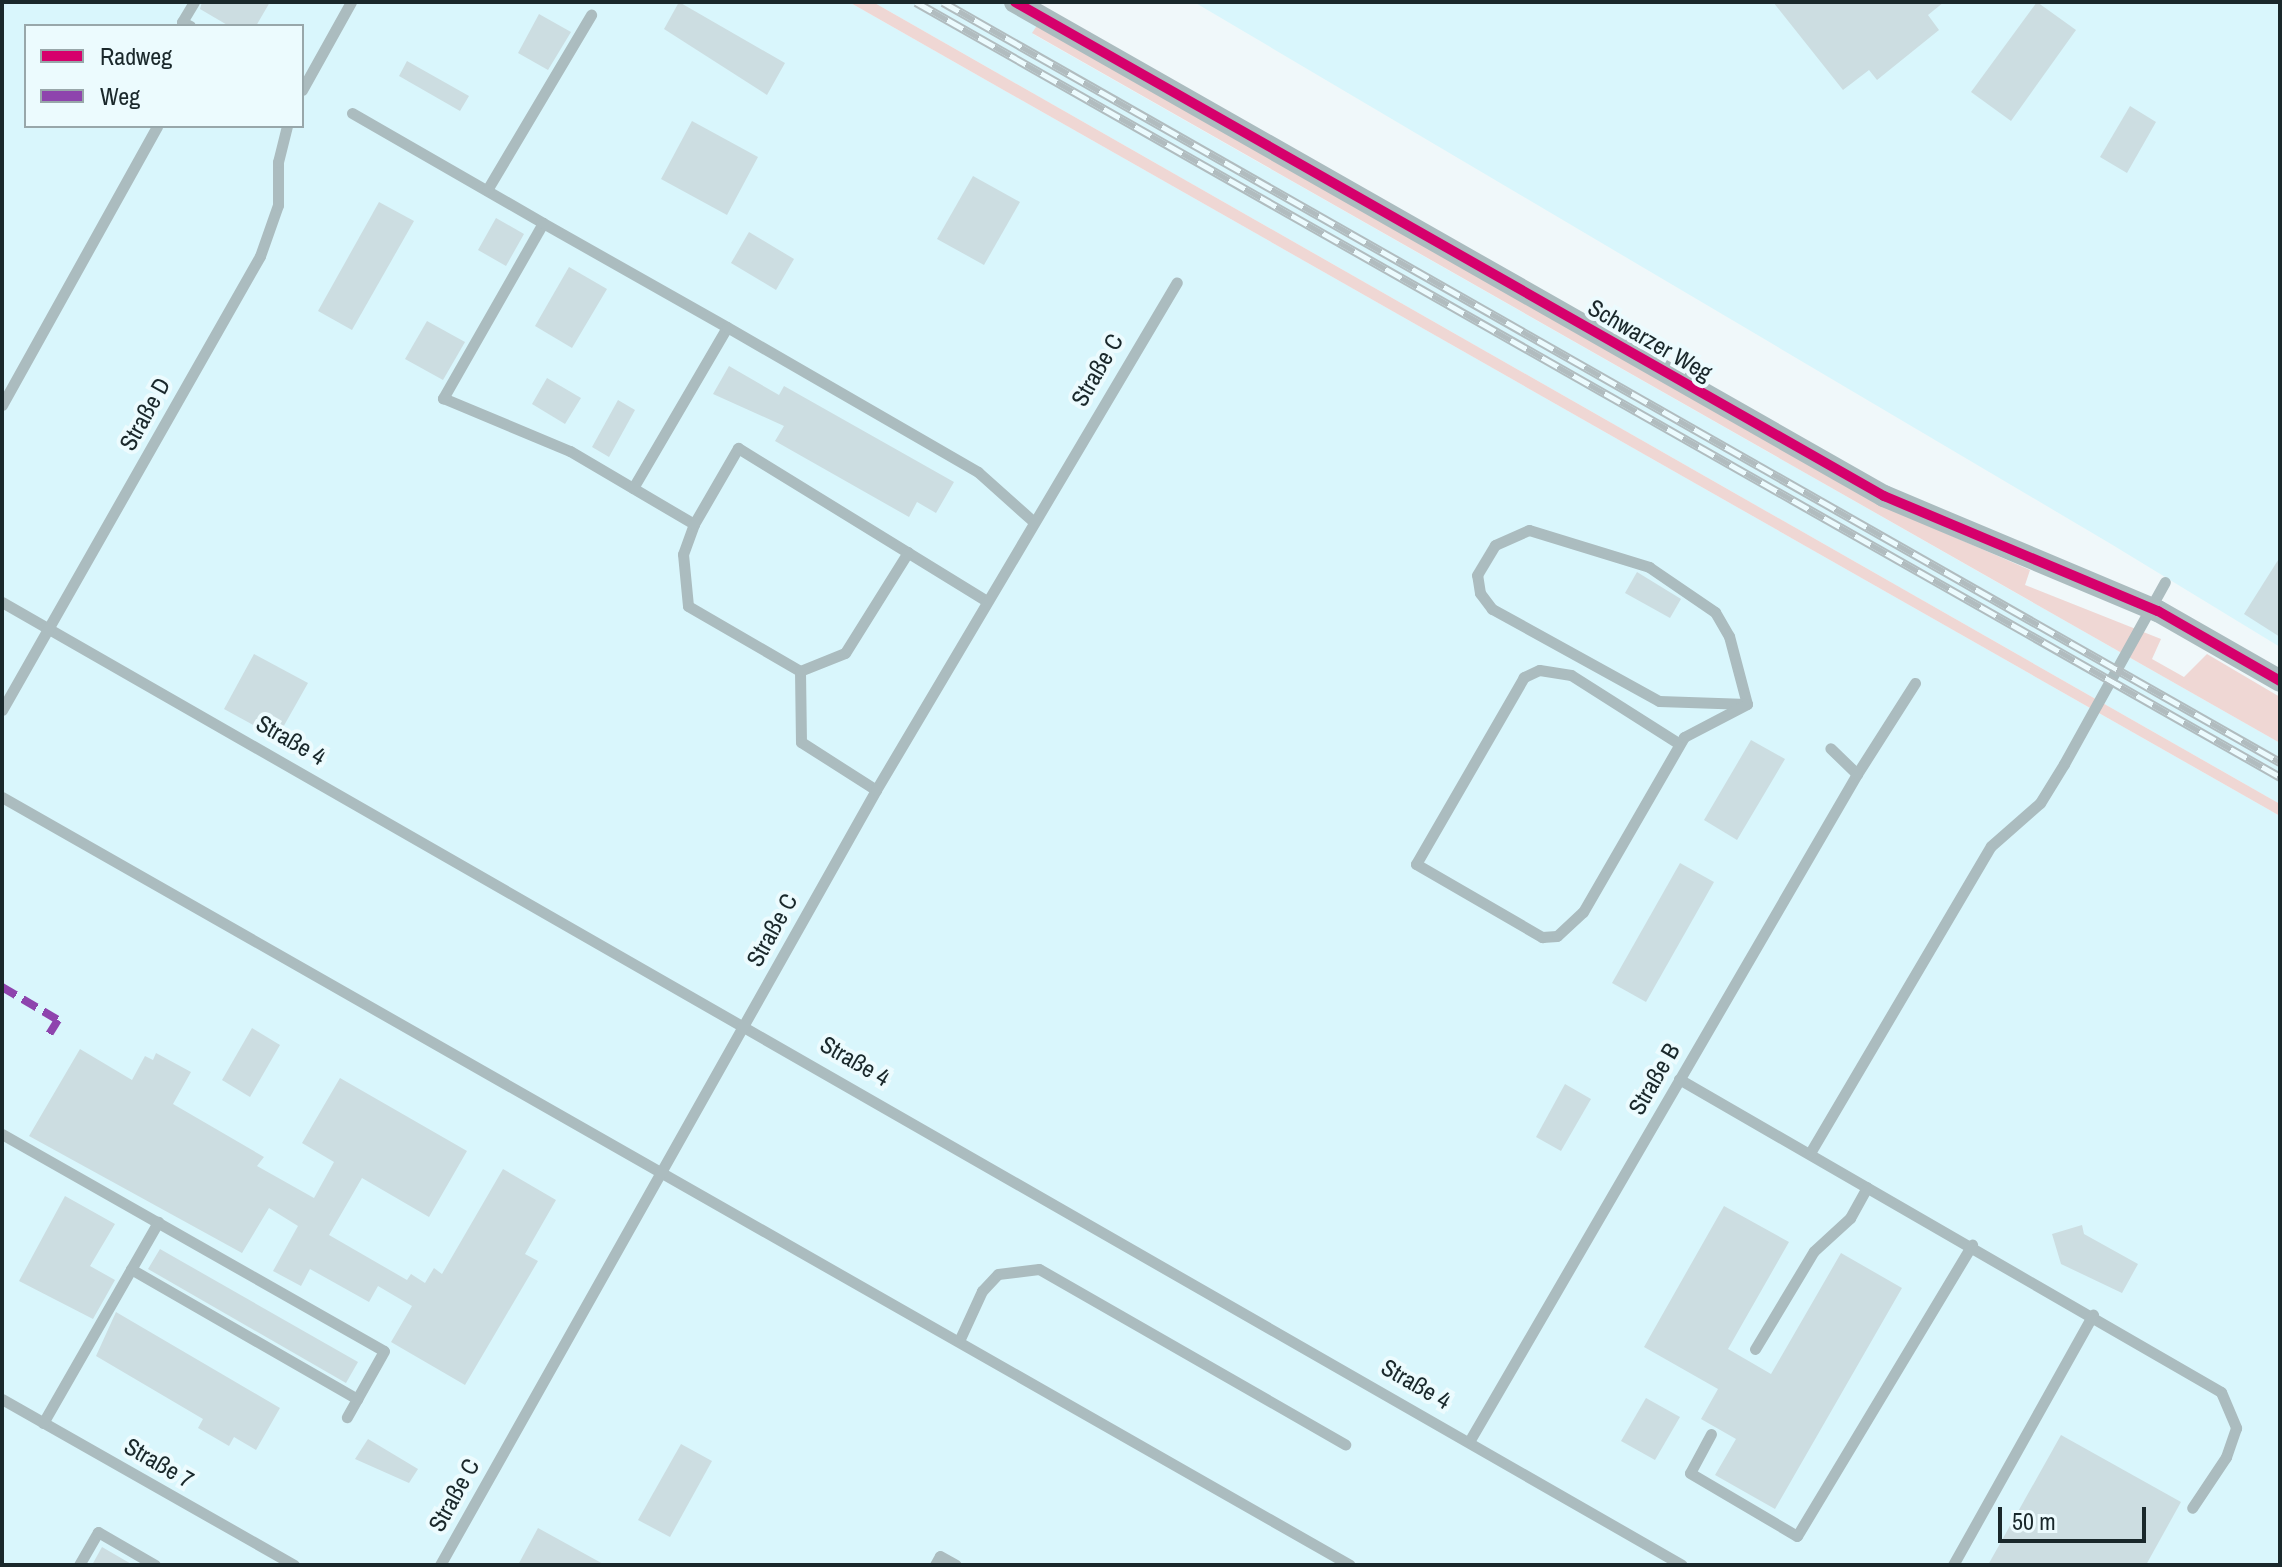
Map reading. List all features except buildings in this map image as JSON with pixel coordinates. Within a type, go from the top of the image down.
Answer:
[{"type":"street","name":"Schwarzer Weg","points":[[1015,2],[1884,496],[2158,611],[2280,681]]},
{"type":"lane","points":[[186,24],[182,22],[194,2]]},
{"type":"lane","points":[[304,86],[351,2]]},
{"type":"lane","points":[[487,190],[591,15]]},
{"type":"lane","points":[[352,113],[978,472],[1034,522]]},
{"type":"lane","points":[[2,405],[156,128]]},
{"type":"lane","name":"Straße D","points":[[2,710],[266,242],[278,205],[278,162],[286,128]]},
{"type":"lane","points":[[543,223],[443,398],[570,451],[694,524]]},
{"type":"lane","name":"Straße C","points":[[440,1565],[876,790],[1177,282]]},
{"type":"lane","points":[[633,488],[727,327]]},
{"type":"lane","points":[[800,671],[688,606],[683,554],[694,524],[738,448],[987,601]]},
{"type":"lane","points":[[1529,530],[1649,567],[1715,612],[1729,636],[1747,704],[1684,704],[1634,691],[1492,609],[1480,593],[1477,575],[1485,559],[1506,538],[1529,530]]},
{"type":"lane","points":[[800,671],[845,653],[908,552]]},
{"type":"lane","points":[[1810,1153],[1991,846],[2040,803],[2165,582]]},
{"type":"lane","name":"Straße 4","points":[[2,602],[745,1023],[1682,1565]]},
{"type":"lane","points":[[1678,743],[1571,675],[1539,670],[1524,677],[1416,864],[1542,937],[1557,936],[1583,912],[1678,743],[1747,704]]},
{"type":"lane","points":[[800,671],[801,742],[876,790]]},
{"type":"lane","name":"Straße B","points":[[1470,1440],[1857,774],[1915,683]]},
{"type":"lane","points":[[1830,748],[1857,774]]},
{"type":"lane","points":[[2,797],[1348,1564]]},
{"type":"lane","points":[[1679,1079],[2093,1314],[2208,1383],[2231,1408],[2236,1428],[2226,1457],[2192,1508]]},
{"type":"lane","points":[[2,1134],[384,1351],[347,1417]]},
{"type":"lane","points":[[1755,1349],[1814,1251],[1850,1218],[1867,1187]]},
{"type":"lane","points":[[43,1423],[158,1222]]},
{"type":"lane","points":[[1711,1434],[1690,1473],[1797,1536],[1972,1245]]},
{"type":"lane","points":[[131,1269],[357,1399]]},
{"type":"lane","points":[[959,1341],[982,1291],[998,1274],[1039,1269],[1345,1444]]},
{"type":"lane","points":[[1953,1565],[2093,1314]]},
{"type":"lane","name":"Straße 7","points":[[2,1399],[294,1565]]},
{"type":"lane","points":[[79,1565],[98,1532],[155,1565]]},
{"type":"lane","points":[[935,1565],[940,1556],[956,1565]]},
{"type":"shaded area","points":[[2,2],[849,2],[2280,816],[2280,1565],[2,1565]]},
{"type":"shaded area","points":[[849,2],[873,2],[2280,804],[2280,816]]},
{"type":"shaded area","points":[[873,2],[1000,2],[1038,24],[1033,34],[2280,743],[2280,804]]},
{"type":"shaded area","points":[[1194,2],[2280,2],[2280,647],[2111,544]]},
{"type":"shaded area","points":[[1038,24],[1883,506],[2030,570],[2025,585],[2161,639],[2152,659],[2184,677],[2207,654],[2280,697],[2280,743],[1032,33]]},
{"type":"railway","points":[[916,2],[2280,777]]},
{"type":"railway","points":[[943,2],[2280,762]]},
{"type":"marked path","points":[[2,987],[58,1020],[48,1036]]},
{"type":"cycle path","points":[[1015,2],[1884,496],[2158,611],[2280,681]]}]
